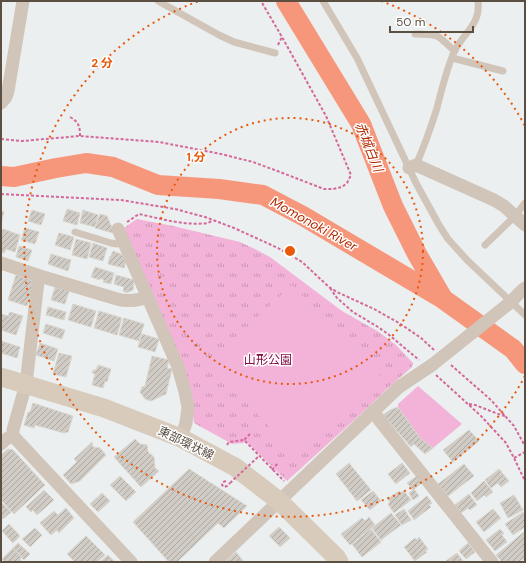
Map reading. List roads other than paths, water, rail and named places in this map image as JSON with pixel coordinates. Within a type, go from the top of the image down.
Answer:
[{"type":"street","points":[[1,103],[5,99],[8,91],[23,1]]},
{"type":"street","points":[[413,167],[494,200],[504,206],[525,225]]},
{"type":"street","points":[[118,229],[178,367],[188,407],[188,417],[181,438]]},
{"type":"street","points":[[1,263],[122,300],[148,297]]},
{"type":"street","points":[[40,276],[38,282],[26,384],[13,430],[13,435],[131,562]]},
{"type":"street","points":[[215,562],[283,493],[399,387],[510,303],[525,288]]},
{"type":"street","name":"東部環状線","points":[[1,377],[104,408],[181,438],[283,493],[339,562]]},
{"type":"street","points":[[373,411],[492,562]]},
{"type":"street","points":[[1,444],[13,435]]},
{"type":"lane","points":[[158,1],[234,42],[275,53]]},
{"type":"lane","points":[[323,1],[357,58],[413,167],[429,208],[448,239],[510,303],[525,315]]},
{"type":"lane","points":[[413,167],[436,108],[445,77],[454,54],[476,20],[479,9],[478,1]]},
{"type":"lane","points":[[415,34],[439,37],[450,47],[456,59],[503,71]]},
{"type":"lane","points":[[485,245],[515,216],[525,203]]},
{"type":"lane","points":[[75,232],[111,243],[117,244],[124,242]]},
{"type":"waterway","name":"赤城白川","points":[[286,1],[361,124],[393,206],[417,254],[442,297]]},
{"type":"waterway","name":"Momonoki River","points":[[1,176],[14,177],[86,163],[113,167],[158,185],[219,189],[263,195],[303,216],[443,299],[513,349],[525,364]]},
{"type":"park label","name":"山形公園","points":[[268,360]]}]
